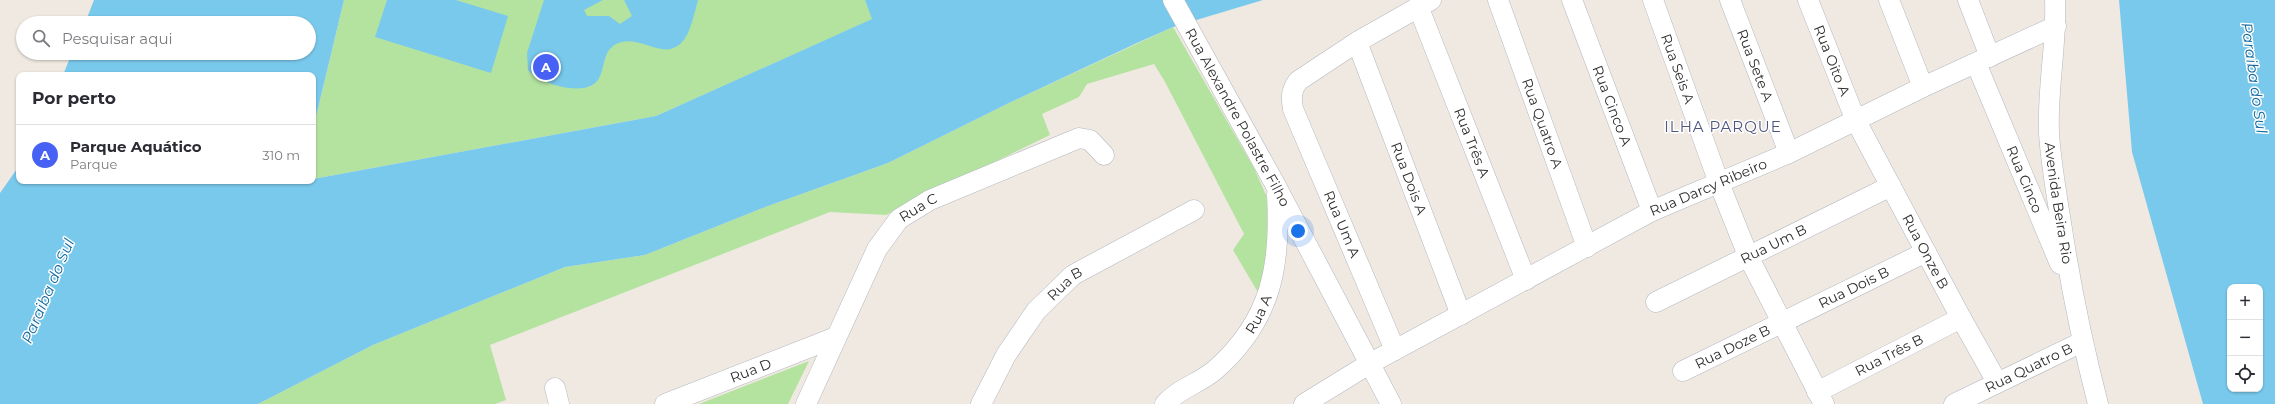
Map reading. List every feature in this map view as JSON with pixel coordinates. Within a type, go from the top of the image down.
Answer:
[{"type":"street","name":"Rua Alexandre Polastre Filho","points":[[1173,0],[1203,57],[1276,186],[1391,404]]},
{"type":"street","name":"Rua Quatro A","points":[[1498,0],[1587,247]]},
{"type":"street","name":"Rua Cinco A","points":[[1572,0],[1652,211]]},
{"type":"street","name":"Rua Seis A","points":[[1653,0],[1719,183],[1749,258],[1781,323],[1821,398]]},
{"type":"street","name":"Rua Sete A","points":[[1730,0],[1789,153]]},
{"type":"street","name":"Rua Oito A","points":[[1808,0],[1856,121]]},
{"type":"street","points":[[1890,0],[1923,87]]},
{"type":"street","name":"Rua Cinco","points":[[1968,0],[1983,60],[2073,295]]},
{"type":"street","name":"Avenida Beira Rio","points":[[2055,0],[2056,26],[2051,81],[2049,132],[2055,184],[2073,295],[2082,342],[2098,404]]},
{"type":"street","points":[[1357,42],[1424,3]]},
{"type":"street","name":"Rua Três A","points":[[1424,3],[1526,280]]},
{"type":"street","name":"Rua Darcy Ribeiro","points":[[1304,404],[1369,364],[1652,211],[1789,153],[1923,87],[2056,26]]},
{"type":"street","name":"Rua Um A","points":[[1357,42],[1298,81],[1293,89],[1291,98],[1293,109],[1395,350]]},
{"type":"street","name":"Rua Dois A","points":[[1357,42],[1461,315]]},
{"type":"street","name":"Rua Onze B","points":[[1856,121],[1961,318],[1997,382]]},
{"type":"street","name":"Rua C","points":[[806,404],[877,249],[899,219],[930,200],[1079,138],[1090,140],[1104,155]]},
{"type":"street","name":"Rua A","points":[[1165,404],[1215,370],[1246,338],[1265,302],[1276,269],[1279,228],[1276,186]]},
{"type":"street","name":"Rua Um B","points":[[1656,302],[1749,258],[1890,186]]},
{"type":"street","name":"Rua B","points":[[981,404],[1006,355],[1036,311],[1073,275],[1194,210]]},
{"type":"street","name":"Rua Dois B","points":[[1781,323],[1926,252]]},
{"type":"street","name":"Rua Três B","points":[[1821,398],[1961,318]]},
{"type":"street","name":"Rua Doze B","points":[[1683,371],[1781,323]]},
{"type":"street","name":"Rua D","points":[[664,404],[836,337]]},
{"type":"street","name":"Rua Quatro B","points":[[1954,404],[2082,342]]},
{"type":"green space","points":[[344,0],[865,0],[873,19],[656,116],[316,178],[316,117]]},
{"type":"green space","points":[[1173,27],[1254,168],[1266,195],[1270,223],[1270,262],[1259,294],[1233,250],[1244,234],[1164,80],[1154,64],[1087,84],[1079,97],[1042,114],[1050,135],[886,215],[830,212],[490,345],[506,400],[495,404],[258,404],[373,345],[565,267],[645,255],[768,206],[888,163],[1011,102]]},
{"type":"green space","points":[[809,361],[788,404],[699,404]]},
{"type":"water","points":[[94,0],[344,0],[316,117],[316,72],[64,72],[69,60],[316,60],[316,16],[88,16]]},
{"type":"water","points":[[387,0],[456,0],[508,16],[491,73],[375,37]]},
{"type":"water","points":[[544,0],[603,0],[584,10],[587,16],[609,16],[620,24],[632,16],[624,0],[698,0],[689,31],[679,45],[671,49],[662,49],[633,42],[623,42],[613,46],[608,52],[600,76],[596,82],[589,86],[573,88],[563,87],[547,82],[536,77],[528,70],[527,53]]},
{"type":"water","name":"Paraiba do Sul","points":[[865,0],[1263,0],[1173,27],[1011,102],[888,163],[768,206],[645,255],[565,267],[373,345],[258,404],[0,404],[0,193],[16,170],[16,184],[316,184],[316,178],[656,116],[872,19]]},
{"type":"water","name":"Paraiba do Sul","points":[[2119,0],[2275,0],[2275,404],[2203,404],[2132,152]]},
{"type":"place","name":"Parque Aquático","points":[[546,67]]},
{"type":"district","name":"ILHA PARQUE","points":[[1723,127]]}]
